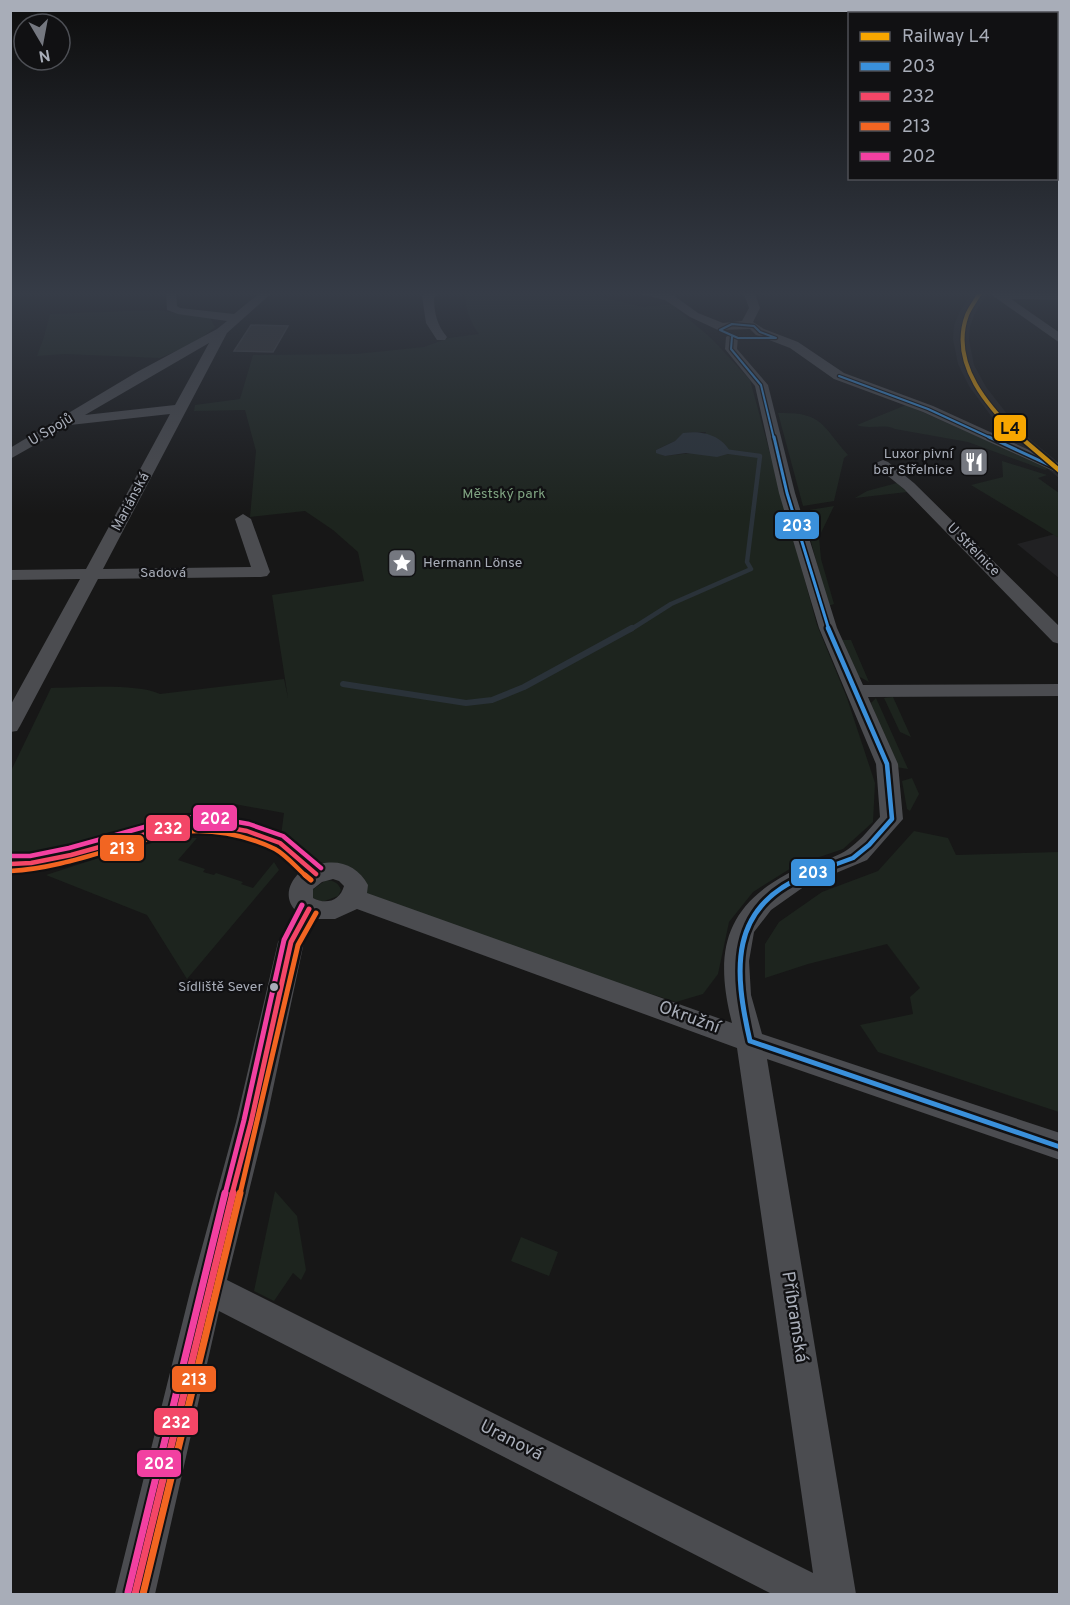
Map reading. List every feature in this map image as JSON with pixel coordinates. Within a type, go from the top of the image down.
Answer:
[{"type":"street","name":"U Spojů","points":[[10,455],[158,366]]},
{"type":"street","name":"Mariánská","points":[[10,726],[203,366]]},
{"type":"street","name":"Příbramská","points":[[745,366],[761,385],[787,493],[828,628],[887,764],[892,819],[859,854],[796,880],[762,904],[742,930],[736,961],[738,995],[750,1041],[836,1594]]},
{"type":"street","points":[[826,366],[842,377],[928,409],[1059,470]]},
{"type":"street","points":[[65,422],[180,409]]},
{"type":"street","name":"U Střelnice","points":[[884,465],[909,486],[1059,638]]},
{"type":"street","name":"Sadová","points":[[10,575],[261,572],[243,519]]},
{"type":"street","points":[[855,691],[1059,690]]},
{"type":"street","points":[[10,864],[31,863],[71,855],[175,826],[203,823],[247,831],[280,843],[316,874]]},
{"type":"street","points":[[334,870],[348,875],[356,885],[353,898],[347,904],[328,911],[309,909],[302,903],[299,895],[300,887],[306,879],[316,874],[334,870]]},
{"type":"street","name":"Okružní","points":[[353,898],[750,1041],[1059,1147]]},
{"type":"street","points":[[135,1594],[208,1288],[251,1122],[291,942],[309,909]]},
{"type":"street","name":"Uranová","points":[[208,1288],[813,1594]]},
{"type":"shaded area","points":[[959,366],[974,366],[986,387],[1011,419],[1031,440],[1059,463],[1059,478],[1013,441],[969,386]]},
{"type":"shaded area","points":[[697,432],[711,435],[722,442],[731,453],[717,457],[686,453],[665,456],[656,453],[656,450],[675,441],[683,433]]},
{"type":"shaded area","points":[[1059,533],[1059,578],[1017,544]]},
{"type":"green space","name":"Městský park","points":[[250,366],[737,366],[750,380],[817,625],[847,698],[875,783],[873,822],[843,849],[796,865],[753,892],[729,922],[718,974],[703,994],[676,1002],[353,898],[356,885],[316,874],[280,843],[284,813],[229,803],[194,804],[191,813],[51,851],[11,853],[10,773],[51,688],[122,687],[160,694],[284,679],[288,698],[272,595],[364,581],[358,552],[333,530],[305,511],[250,517],[256,451],[245,410],[194,411],[195,405],[240,399]],"holes":[[[706,432],[692,453],[664,456],[656,450],[675,441],[684,433]]]},
{"type":"green space","points":[[906,405],[1050,468],[1045,470],[968,442],[891,427],[857,425]]},
{"type":"green space","points":[[778,413],[804,415],[819,422],[848,455],[844,458],[834,501],[803,506]]},
{"type":"green space","points":[[1002,461],[1047,475],[1038,478],[1059,493],[1059,538],[971,485],[1003,477]]},
{"type":"green space","points":[[897,483],[907,492],[855,498],[867,491]]},
{"type":"green space","points":[[834,506],[819,537],[821,559],[834,604],[828,606],[803,511]]},
{"type":"green space","points":[[841,640],[851,640],[869,682],[858,676]]},
{"type":"green space","points":[[893,697],[911,737],[900,732],[884,698]]},
{"type":"green space","points":[[876,698],[908,769],[896,767],[871,703]]},
{"type":"green space","points":[[912,778],[919,794],[910,811],[907,809],[902,781]]},
{"type":"green space","points":[[914,831],[948,838],[956,855],[1059,852],[1059,1112],[878,1052],[860,1025],[913,1014],[910,997],[920,988],[887,944],[808,964],[765,978],[765,944],[779,922],[822,892],[878,871]]},
{"type":"green space","points":[[178,837],[197,838],[178,860],[205,869],[203,872],[214,875],[216,873],[243,882],[241,884],[253,888],[274,862],[279,870],[187,979],[147,915],[46,875],[139,845]]},
{"type":"green space","points":[[326,880],[335,882],[341,890],[338,896],[322,902],[313,898],[312,890]]},
{"type":"green space","points":[[275,1191],[297,1216],[306,1270],[301,1280],[293,1273],[274,1301],[254,1291]]},
{"type":"green space","points":[[521,1237],[558,1252],[549,1276],[511,1261]]},
{"type":"waterway","points":[[630,630],[671,604],[751,569],[747,562],[760,456],[723,451]]},
{"type":"waterway","points":[[343,684],[466,703],[492,700],[524,687],[632,628]]},
{"type":"rail line","name":"L4","points":[[967,366],[974,382],[988,404],[1024,442],[1060,471]]},
{"type":"transit line","name":"203","points":[[745,366],[761,385],[787,493],[828,628],[887,764],[892,819],[859,854],[840,864],[797,879],[774,894],[757,911],[746,929],[740,948],[738,969],[740,992],[750,1041]]},
{"type":"transit line","name":"203","points":[[839,376],[928,409],[1060,470]]},
{"type":"transit line","name":"202","points":[[10,856],[30,856],[69,848],[173,819],[204,816],[249,824],[283,836],[321,868]]},
{"type":"transit line","name":"232","points":[[10,864],[31,863],[71,855],[175,826],[203,823],[247,831],[280,843],[316,874]]},
{"type":"transit line","name":"213","points":[[10,871],[32,870],[72,862],[176,833],[203,831],[245,838],[276,850],[311,880]]},
{"type":"transit line","name":"202","points":[[128,1592],[201,1286],[244,1120],[284,940],[302,905]]},
{"type":"transit line","name":"232","points":[[135,1594],[208,1288],[251,1122],[291,942],[309,909]]},
{"type":"transit line","name":"213","points":[[143,1594],[215,1290],[258,1124],[298,945],[316,913]]},
{"type":"transit line","name":"203","points":[[750,1041],[1060,1147]]},
{"type":"place","name":"Luxor pivní bar Střelnice","points":[[974,462]]},
{"type":"place","name":"Hermann Lönse","points":[[402,563]]},
{"type":"place","name":"Sídliště Sever","points":[[274,987]]}]
